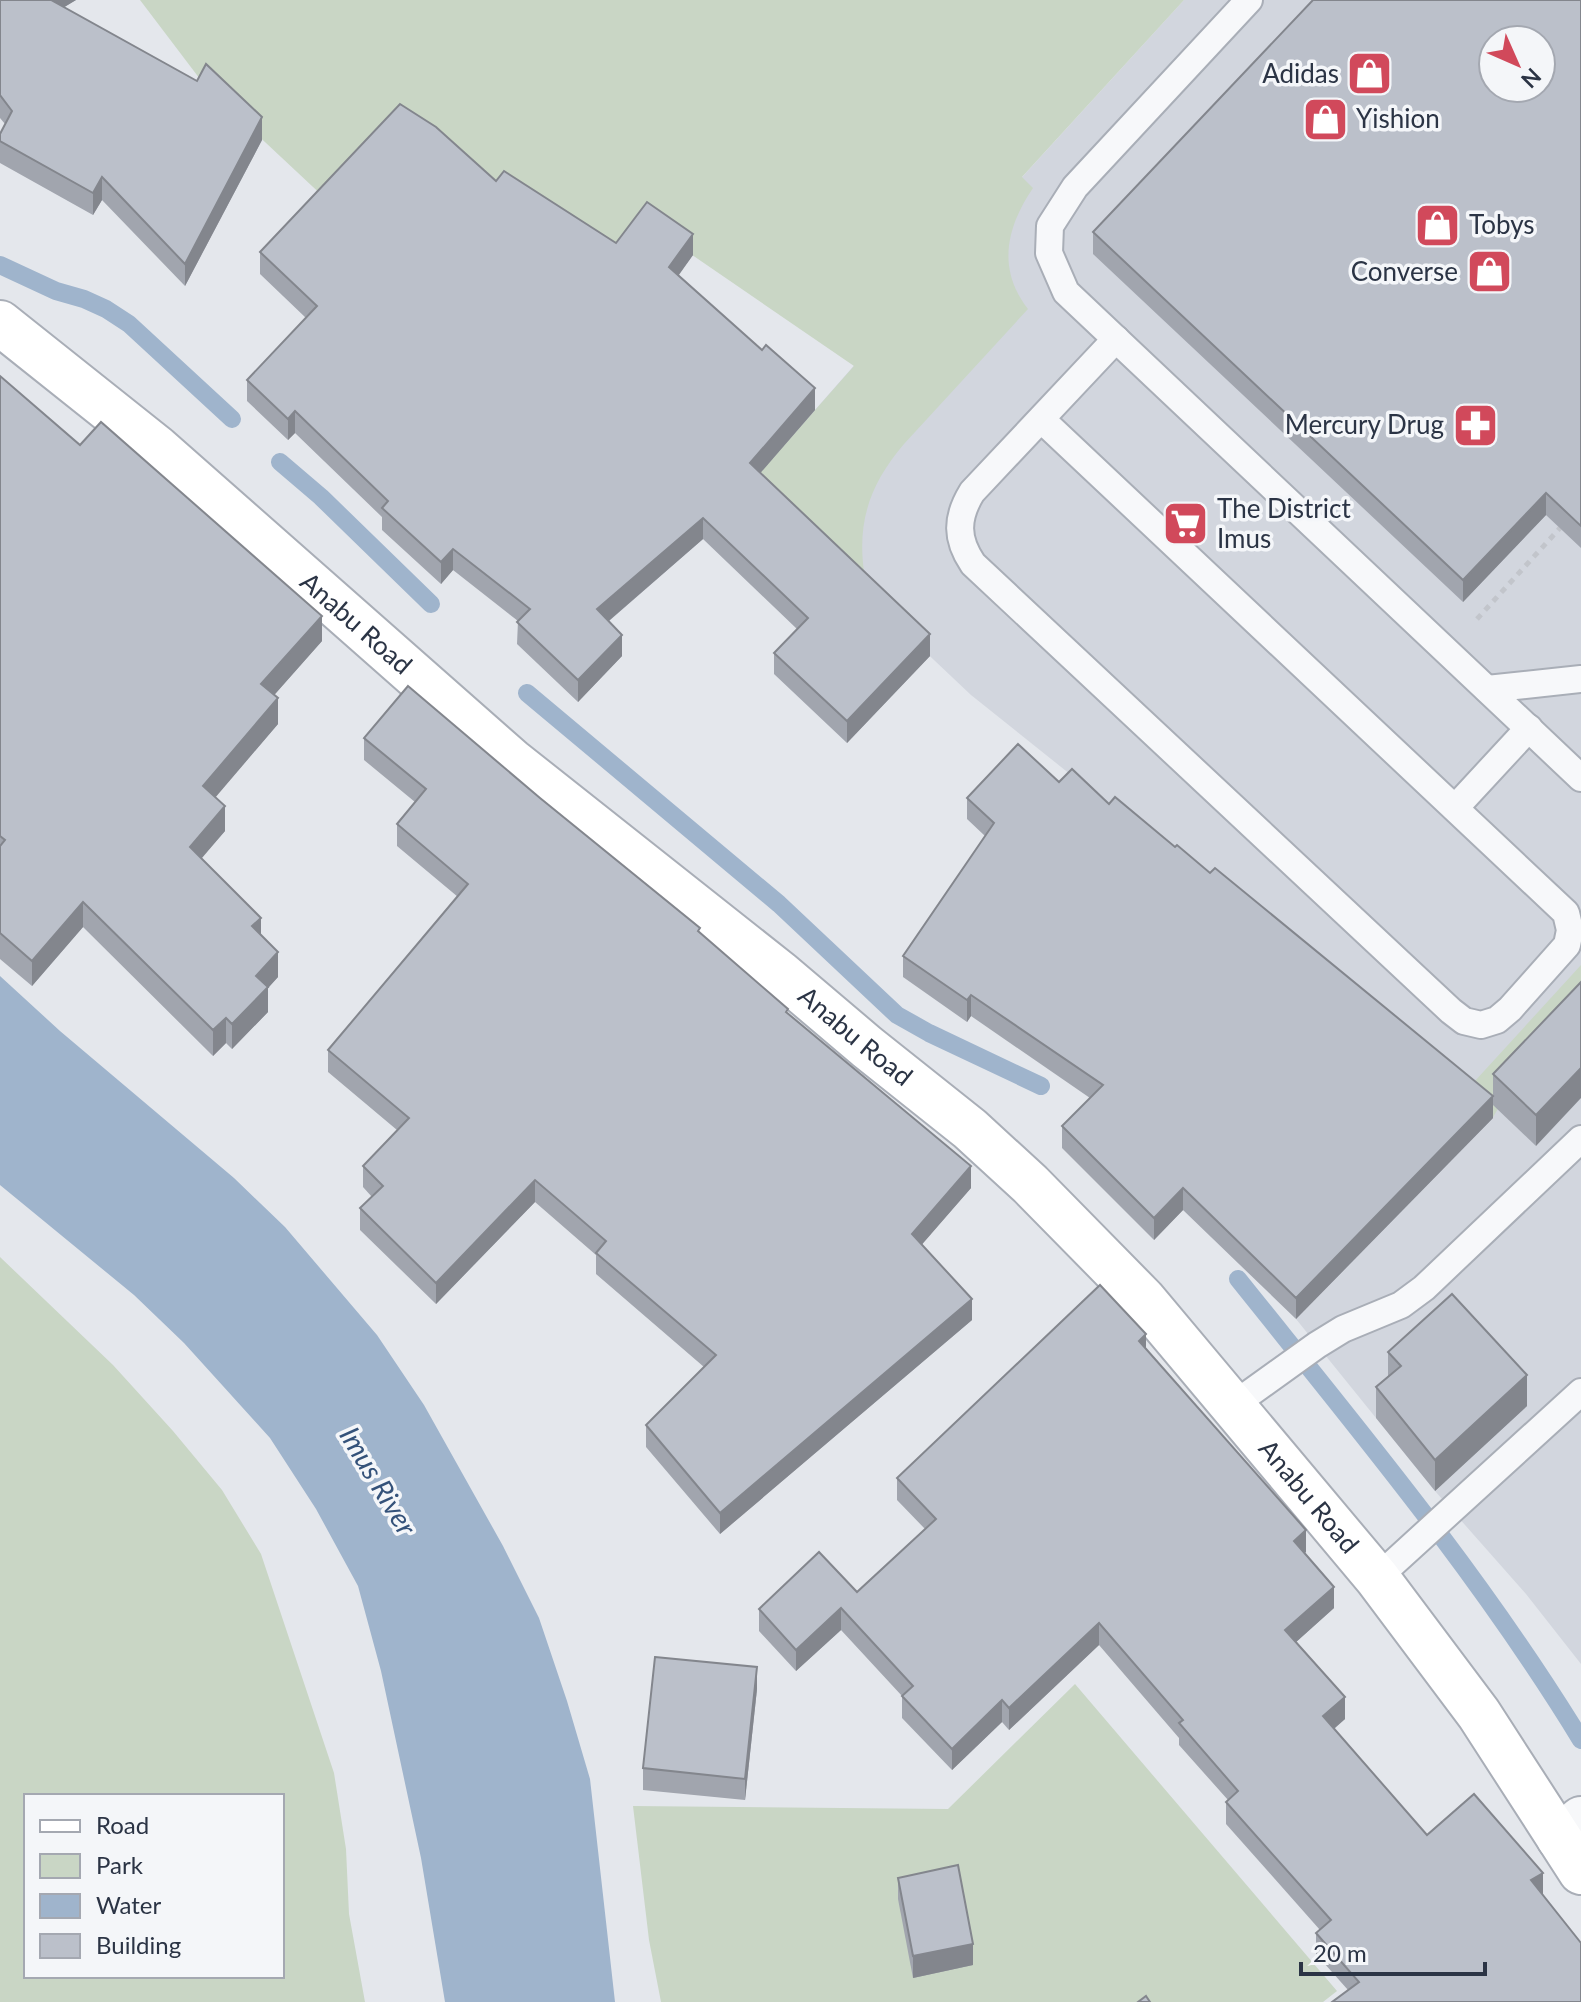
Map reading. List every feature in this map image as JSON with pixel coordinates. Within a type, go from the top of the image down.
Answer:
[{"type":"street","name":"Anabu Road","points":[[0,323],[157,448],[552,794],[781,974],[970,1129],[1030,1184],[1143,1299],[1377,1578],[1574,1843]]},
{"type":"lane","points":[[1249,0],[1075,187],[1050,226],[1049,253],[1058,278],[1066,292],[1581,778]]},
{"type":"lane","points":[[1041,419],[1566,913],[1570,930],[1567,945],[1497,1020],[1481,1025],[1464,1021],[1451,1011],[973,564],[963,549],[959,532],[965,504],[972,492],[1116,339]]},
{"type":"lane","points":[[1487,689],[1581,679]]},
{"type":"lane","points":[[1455,808],[1529,728]]},
{"type":"lane","points":[[1232,1406],[1343,1329],[1401,1305],[1424,1288],[1581,1139]]},
{"type":"lane","points":[[1377,1578],[1581,1392]]},
{"type":"path","points":[[1447,652],[1560,528]]},
{"type":"shaded area","name":"The District Imus","points":[[1184,0],[1581,0],[1581,1664],[1296,1319],[1491,1119],[1215,890],[971,695],[749,485],[959,246]]},
{"type":"green space","points":[[140,0],[1184,0],[1022,177],[1033,188],[1011,233],[1009,264],[1018,294],[1028,309],[904,444],[879,480],[871,497],[863,534],[862,554],[869,597],[749,485],[854,366],[647,224],[616,264],[328,201],[206,87]]},
{"type":"green space","points":[[1581,965],[1581,1013],[1511,1086],[1492,1119],[1463,1094]]},
{"type":"green space","points":[[0,1257],[113,1365],[173,1431],[222,1490],[261,1554],[334,1773],[346,1849],[349,1914],[365,2002],[0,2002]]},
{"type":"green space","points":[[1075,1684],[1337,1991],[1323,2002],[661,2002],[649,1940],[633,1806],[948,1809]]},
{"type":"water","name":"Imus River","points":[[0,976],[60,1031],[234,1178],[285,1227],[377,1335],[424,1405],[503,1546],[539,1618],[567,1701],[590,1779],[615,2002],[445,2002],[421,1858],[381,1671],[358,1586],[316,1509],[270,1438],[184,1343],[134,1295],[0,1185]]},
{"type":"building","points":[[0,0],[51,0],[197,81],[206,64],[262,117],[185,264],[102,177],[93,193],[0,141],[0,134],[12,111],[0,95]]},
{"type":"building","points":[[1313,0],[1581,0],[1581,526],[1546,493],[1463,580],[1093,232]]},
{"type":"building","points":[[400,104],[436,127],[496,181],[504,171],[616,243],[647,202],[693,234],[669,267],[762,350],[766,345],[815,388],[750,463],[930,634],[847,721],[774,653],[808,618],[703,518],[597,609],[622,635],[578,680],[517,622],[530,609],[453,549],[441,562],[382,508],[388,501],[295,411],[288,419],[247,380],[317,306],[260,252]]},
{"type":"building","points":[[0,376],[80,445],[101,422],[322,616],[261,684],[278,698],[203,786],[225,806],[190,847],[261,918],[252,926],[278,952],[256,976],[268,987],[232,1024],[226,1018],[213,1030],[83,902],[32,961],[0,933],[0,846],[5,840],[0,836]]},
{"type":"building","points":[[408,686],[700,928],[698,931],[788,1009],[786,1012],[971,1166],[912,1234],[972,1299],[720,1513],[646,1425],[716,1355],[596,1253],[606,1241],[535,1180],[436,1283],[360,1208],[383,1186],[363,1166],[409,1118],[328,1050],[468,884],[397,824],[426,789],[364,738]]},
{"type":"building","points":[[1018,744],[1059,782],[1072,769],[1109,804],[1115,797],[1210,873],[1215,868],[1493,1096],[1296,1298],[1183,1188],[1154,1218],[1062,1126],[1103,1085],[971,995],[967,1000],[903,956],[994,823],[967,798]]},
{"type":"building","points":[[1581,982],[1581,1068],[1536,1115],[1493,1074]]},
{"type":"building","points":[[1100,1285],[1146,1334],[1139,1341],[1306,1530],[1294,1541],[1334,1587],[1285,1630],[1345,1697],[1323,1716],[1427,1835],[1474,1794],[1543,1873],[1531,1880],[1581,1943],[1581,2002],[1332,2002],[1359,1982],[1316,1933],[1331,1920],[1226,1802],[1238,1791],[1179,1723],[1183,1720],[1099,1623],[1009,1708],[1002,1700],[952,1749],[902,1696],[913,1686],[841,1608],[796,1650],[759,1609],[819,1552],[857,1592],[936,1519],[897,1478]]},
{"type":"building","points":[[1452,1294],[1527,1375],[1435,1460],[1376,1387],[1401,1366],[1388,1352]]},
{"type":"building","points":[[655,1657],[757,1667],[745,1779],[643,1768]]},
{"type":"building","points":[[958,1865],[973,1944],[913,1956],[898,1878]]},
{"type":"waterway","points":[[0,265],[56,291],[106,309],[129,324],[232,419]]},
{"type":"waterway","points":[[280,462],[321,497],[431,604]]},
{"type":"waterway","points":[[527,693],[779,904],[897,1015],[1041,1086]]},
{"type":"waterway","points":[[1238,1279],[1460,1562],[1581,1740]]},
{"type":"place","name":"Adidas","points":[[1370,74]]},
{"type":"place","name":"Yishion","points":[[1325,119]]},
{"type":"place","name":"Tobys","points":[[1438,225]]},
{"type":"place","name":"Converse","points":[[1489,272]]},
{"type":"place","name":"Mercury Drug","points":[[1475,425]]},
{"type":"place","name":"The District Imus","points":[[1186,524]]}]
